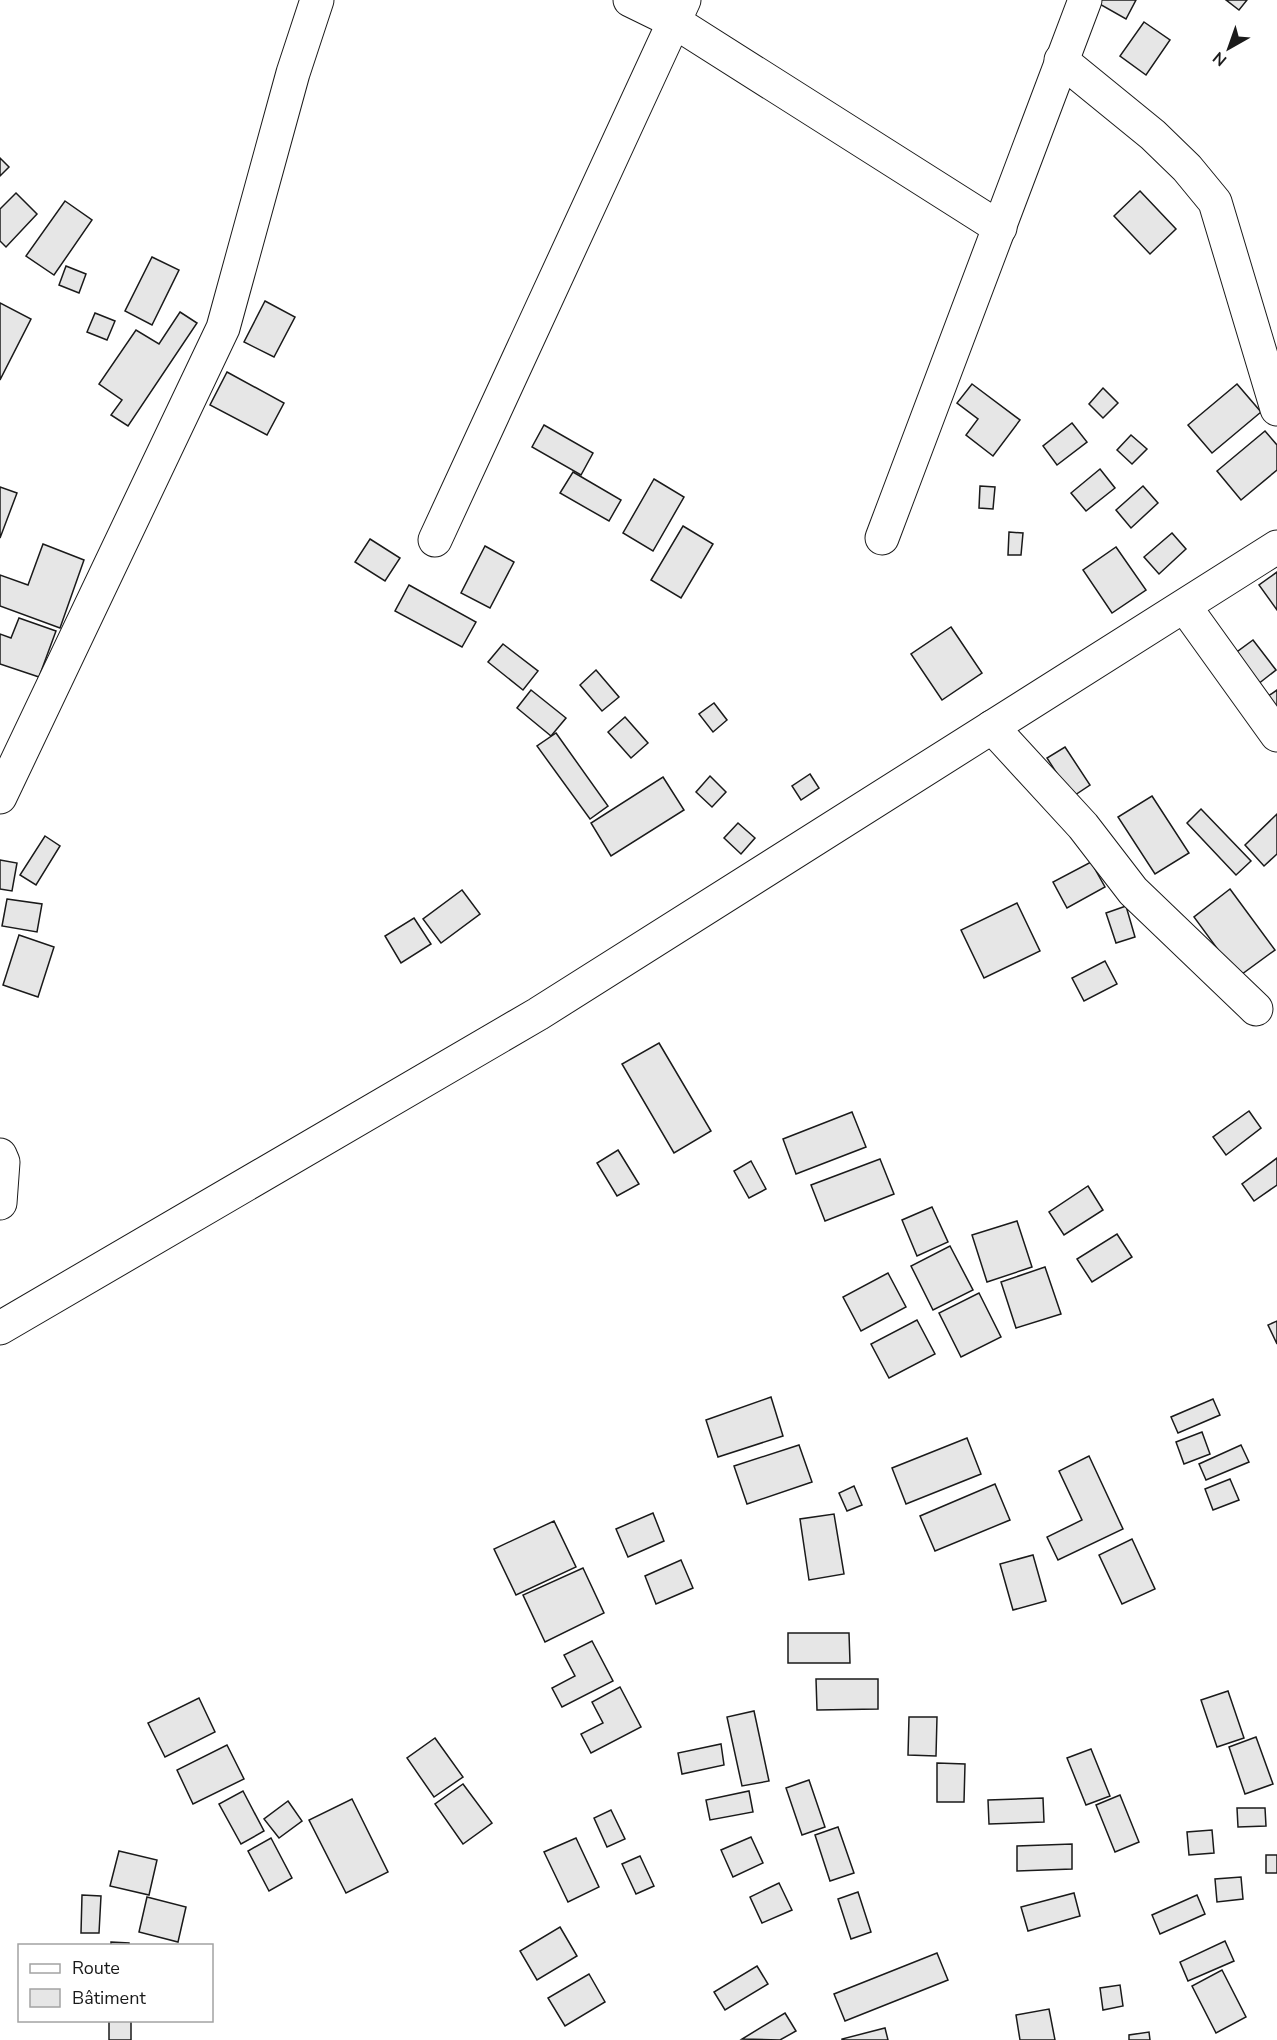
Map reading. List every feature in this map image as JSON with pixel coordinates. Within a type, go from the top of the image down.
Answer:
[{"type":"street","points":[[0,797],[223,328],[293,73],[317,0]]},
{"type":"street","points":[[630,0],[680,11],[1000,228]]},
{"type":"street","points":[[882,538],[1085,0]]},
{"type":"street","points":[[435,540],[680,11]]},
{"type":"street","points":[[1061,60],[1153,135],[1186,168],[1215,202],[1277,409]]},
{"type":"street","points":[[0,1328],[538,1014],[1277,547]]},
{"type":"street","points":[[1185,607],[1277,735]]},
{"type":"street","points":[[992,727],[1083,826],[1133,891],[1256,1009]]},
{"type":"street","points":[[0,1155],[3,1162],[0,1203]]},
{"type":"building","points":[[1097,0],[1136,0],[1126,19],[1096,2]]},
{"type":"building","points":[[1226,0],[1247,0],[1239,10]]},
{"type":"building","points":[[1144,22],[1170,40],[1146,75],[1120,56]]},
{"type":"building","points":[[0,158],[9,167],[0,176]]},
{"type":"building","points":[[1140,191],[1176,229],[1150,254],[1114,216]]},
{"type":"building","points":[[16,193],[37,214],[6,247],[0,241],[0,209]]},
{"type":"building","points":[[65,201],[92,220],[54,275],[26,256]]},
{"type":"building","points":[[152,257],[179,270],[152,325],[125,311]]},
{"type":"building","points":[[66,266],[86,274],[79,293],[59,285]]},
{"type":"building","points":[[265,301],[295,317],[274,357],[244,342]]},
{"type":"building","points":[[0,303],[31,319],[0,380]]},
{"type":"building","points":[[180,312],[197,323],[128,426],[111,415],[122,400],[99,384],[136,330],[159,344]]},
{"type":"building","points":[[95,313],[115,321],[107,340],[87,332]]},
{"type":"building","points":[[227,372],[284,403],[267,435],[210,405]]},
{"type":"building","points":[[972,384],[1020,420],[993,456],[966,435],[978,419],[957,403]]},
{"type":"building","points":[[1237,384],[1261,412],[1212,453],[1188,425]]},
{"type":"building","points":[[1103,388],[1118,403],[1103,418],[1089,404]]},
{"type":"building","points":[[1072,423],[1087,442],[1057,465],[1043,446]]},
{"type":"building","points":[[544,425],[593,453],[581,475],[532,447]]},
{"type":"building","points":[[1265,431],[1277,445],[1277,470],[1241,500],[1217,471]]},
{"type":"building","points":[[1131,435],[1147,449],[1132,464],[1117,450]]},
{"type":"building","points":[[1100,469],[1115,488],[1086,511],[1071,493]]},
{"type":"building","points":[[573,472],[621,500],[609,521],[560,493]]},
{"type":"building","points":[[654,479],[684,497],[653,551],[623,533]]},
{"type":"building","points":[[980,486],[995,487],[993,509],[979,508]]},
{"type":"building","points":[[1143,486],[1158,503],[1131,528],[1116,510]]},
{"type":"building","points":[[0,487],[17,493],[0,538]]},
{"type":"building","points":[[683,526],[713,544],[681,598],[651,580]]},
{"type":"building","points":[[1009,532],[1023,533],[1021,555],[1008,555]]},
{"type":"building","points":[[1172,533],[1186,549],[1159,574],[1144,557]]},
{"type":"building","points":[[370,539],[400,558],[385,581],[355,562]]},
{"type":"building","points":[[43,544],[84,560],[60,628],[0,606],[0,575],[28,585]]},
{"type":"building","points":[[485,546],[514,562],[490,608],[461,593]]},
{"type":"building","points":[[1116,547],[1146,590],[1112,613],[1083,570]]},
{"type":"building","points":[[1277,572],[1277,610],[1259,585]]},
{"type":"building","points":[[409,585],[476,622],[462,647],[395,611]]},
{"type":"building","points":[[19,618],[56,631],[39,677],[0,664],[0,634],[11,638]]},
{"type":"building","points":[[951,627],[982,673],[942,700],[911,654]]},
{"type":"building","points":[[1253,640],[1276,670],[1253,688],[1230,657]]},
{"type":"building","points":[[503,644],[538,671],[523,690],[488,662]]},
{"type":"building","points":[[596,670],[619,697],[602,711],[580,685]]},
{"type":"building","points":[[531,690],[566,718],[551,736],[517,708]]},
{"type":"building","points":[[1277,690],[1277,728],[1258,703]]},
{"type":"building","points":[[714,703],[727,720],[713,732],[699,714]]},
{"type":"building","points":[[625,717],[648,743],[631,758],[608,732]]},
{"type":"building","points":[[556,733],[608,806],[590,819],[537,746]]},
{"type":"building","points":[[1065,747],[1090,785],[1072,797],[1047,758]]},
{"type":"building","points":[[810,774],[819,788],[801,800],[792,786]]},
{"type":"building","points":[[710,776],[726,792],[712,807],[696,792]]},
{"type":"building","points":[[663,777],[684,810],[611,856],[591,823]]},
{"type":"building","points":[[1152,796],[1189,853],[1155,874],[1118,817]]},
{"type":"building","points":[[1201,809],[1251,861],[1236,875],[1187,823]]},
{"type":"building","points":[[1277,814],[1277,854],[1264,866],[1245,845]]},
{"type":"building","points":[[738,823],[755,838],[741,854],[724,838]]},
{"type":"building","points":[[45,836],[60,846],[36,885],[20,875]]},
{"type":"building","points":[[0,860],[17,863],[12,891],[0,889]]},
{"type":"building","points":[[1091,862],[1105,887],[1067,908],[1053,882]]},
{"type":"building","points":[[1230,889],[1275,950],[1238,977],[1194,917]]},
{"type":"building","points":[[462,890],[480,914],[441,943],[423,919]]},
{"type":"building","points":[[7,899],[42,904],[37,932],[2,926]]},
{"type":"building","points":[[1017,903],[1040,951],[984,978],[961,930]]},
{"type":"building","points":[[1126,906],[1135,937],[1116,943],[1106,913]]},
{"type":"building","points":[[414,918],[431,944],[401,963],[385,936]]},
{"type":"building","points":[[19,935],[54,947],[38,997],[3,985]]},
{"type":"building","points":[[1105,961],[1117,984],[1084,1001],[1072,978]]},
{"type":"building","points":[[659,1043],[711,1131],[674,1153],[622,1064]]},
{"type":"building","points":[[1249,1111],[1261,1128],[1226,1155],[1213,1137]]},
{"type":"building","points":[[852,1112],[866,1147],[796,1174],[783,1139]]},
{"type":"building","points":[[618,1150],[639,1184],[617,1196],[597,1163]]},
{"type":"building","points":[[1277,1158],[1277,1185],[1254,1201],[1242,1184]]},
{"type":"building","points":[[880,1159],[894,1194],[825,1221],[811,1185]]},
{"type":"building","points":[[751,1161],[766,1189],[749,1198],[734,1171]]},
{"type":"building","points":[[1088,1186],[1103,1210],[1064,1235],[1049,1212]]},
{"type":"building","points":[[932,1207],[948,1242],[917,1256],[902,1220]]},
{"type":"building","points":[[1017,1221],[1032,1267],[987,1282],[972,1235]]},
{"type":"building","points":[[1117,1234],[1132,1257],[1092,1282],[1077,1259]]},
{"type":"building","points":[[950,1246],[973,1290],[933,1310],[911,1266]]},
{"type":"building","points":[[1045,1267],[1061,1314],[1016,1328],[1001,1282]]},
{"type":"building","points":[[888,1273],[906,1307],[861,1331],[843,1297]]},
{"type":"building","points":[[979,1293],[1001,1337],[961,1357],[939,1313]]},
{"type":"building","points":[[917,1320],[935,1354],[889,1378],[871,1344]]},
{"type":"building","points":[[1277,1321],[1277,1344],[1268,1325]]},
{"type":"building","points":[[771,1397],[783,1436],[718,1457],[706,1420]]},
{"type":"building","points":[[1213,1399],[1220,1415],[1178,1433],[1171,1417]]},
{"type":"building","points":[[1202,1432],[1210,1454],[1184,1464],[1176,1442]]},
{"type":"building","points":[[967,1438],[981,1474],[906,1504],[892,1468]]},
{"type":"building","points":[[799,1445],[812,1482],[747,1504],[734,1466]]},
{"type":"building","points":[[1241,1445],[1249,1462],[1206,1480],[1199,1464]]},
{"type":"building","points":[[1089,1456],[1123,1529],[1058,1560],[1047,1537],[1082,1520],[1059,1471]]},
{"type":"building","points":[[1230,1479],[1239,1500],[1213,1510],[1205,1489]]},
{"type":"building","points":[[995,1484],[1010,1520],[935,1551],[920,1516]]},
{"type":"building","points":[[854,1486],[862,1505],[847,1511],[839,1493]]},
{"type":"building","points":[[653,1513],[664,1541],[628,1557],[616,1529]]},
{"type":"building","points":[[834,1514],[844,1574],[809,1580],[800,1519]]},
{"type":"building","points":[[554,1521],[576,1567],[516,1595],[494,1549]]},
{"type":"building","points":[[1132,1539],[1155,1589],[1122,1604],[1099,1555]]},
{"type":"building","points":[[1033,1555],[1046,1601],[1013,1610],[1000,1564]]},
{"type":"building","points":[[681,1560],[693,1588],[656,1604],[645,1576]]},
{"type":"building","points":[[583,1568],[604,1613],[545,1642],[523,1595]]},
{"type":"building","points":[[788,1633],[849,1633],[850,1663],[788,1663]]},
{"type":"building","points":[[592,1641],[613,1681],[562,1707],[552,1688],[575,1676],[564,1655]]},
{"type":"building","points":[[816,1679],[878,1679],[878,1709],[817,1710]]},
{"type":"building","points":[[620,1687],[641,1727],[591,1753],[581,1734],[603,1723],[592,1702]]},
{"type":"building","points":[[1228,1691],[1244,1738],[1217,1747],[1201,1700]]},
{"type":"building","points":[[199,1698],[215,1732],[165,1757],[148,1723]]},
{"type":"building","points":[[754,1711],[769,1781],[742,1786],[727,1717]]},
{"type":"building","points":[[909,1717],[937,1717],[936,1756],[908,1755]]},
{"type":"building","points":[[1256,1737],[1273,1784],[1245,1794],[1229,1747]]},
{"type":"building","points":[[435,1738],[463,1777],[434,1797],[407,1758]]},
{"type":"building","points":[[721,1744],[724,1765],[682,1774],[678,1753]]},
{"type":"building","points":[[227,1745],[244,1779],[193,1804],[177,1770]]},
{"type":"building","points":[[1091,1749],[1110,1796],[1086,1805],[1067,1758]]},
{"type":"building","points":[[937,1763],[965,1764],[964,1802],[937,1802]]},
{"type":"building","points":[[809,1780],[825,1827],[802,1835],[786,1788]]},
{"type":"building","points":[[463,1784],[492,1823],[463,1844],[435,1804]]},
{"type":"building","points":[[243,1791],[264,1831],[241,1844],[219,1804]]},
{"type":"building","points":[[749,1791],[753,1812],[710,1820],[706,1800]]},
{"type":"building","points":[[1120,1795],[1139,1842],[1115,1852],[1096,1805]]},
{"type":"building","points":[[1043,1798],[1044,1822],[989,1824],[988,1800]]},
{"type":"building","points":[[352,1799],[388,1872],[346,1893],[309,1820]]},
{"type":"building","points":[[288,1801],[302,1821],[279,1838],[264,1819]]},
{"type":"building","points":[[1237,1808],[1265,1808],[1266,1826],[1238,1827]]},
{"type":"building","points":[[611,1810],[625,1839],[607,1847],[594,1818]]},
{"type":"building","points":[[838,1827],[854,1873],[830,1881],[815,1835]]},
{"type":"building","points":[[1212,1830],[1214,1853],[1189,1855],[1187,1832]]},
{"type":"building","points":[[751,1837],[763,1863],[733,1877],[721,1850]]},
{"type":"building","points":[[271,1838],[292,1878],[269,1891],[248,1851]]},
{"type":"building","points":[[576,1838],[599,1887],[568,1902],[544,1852]]},
{"type":"building","points":[[1072,1844],[1072,1869],[1017,1871],[1017,1846]]},
{"type":"building","points":[[119,1851],[157,1860],[149,1895],[110,1886]]},
{"type":"building","points":[[1266,1855],[1277,1855],[1277,1873],[1266,1873]]},
{"type":"building","points":[[640,1856],[654,1886],[636,1894],[622,1864]]},
{"type":"building","points":[[1241,1877],[1243,1899],[1217,1902],[1215,1879]]},
{"type":"building","points":[[779,1883],[792,1910],[762,1923],[750,1897]]},
{"type":"building","points":[[858,1892],[871,1932],[851,1939],[838,1899]]},
{"type":"building","points":[[1074,1893],[1080,1916],[1028,1931],[1021,1907]]},
{"type":"building","points":[[82,1895],[101,1896],[99,1933],[81,1933]]},
{"type":"building","points":[[1197,1895],[1205,1914],[1160,1934],[1152,1915]]},
{"type":"building","points":[[147,1897],[186,1907],[178,1942],[139,1932]]},
{"type":"building","points":[[560,1927],[577,1956],[537,1980],[520,1951]]},
{"type":"building","points":[[1225,1941],[1234,1961],[1188,1981],[1180,1962]]},
{"type":"building","points":[[111,1942],[129,1943],[129,1944],[111,1944]]},
{"type":"building","points":[[937,1953],[948,1980],[845,2021],[834,1994]]},
{"type":"building","points":[[757,1966],[768,1984],[725,2010],[714,1992]]},
{"type":"building","points":[[1222,1970],[1246,2017],[1216,2033],[1192,1986]]},
{"type":"building","points":[[589,1974],[605,2002],[565,2026],[548,1998]]},
{"type":"building","points":[[1120,1985],[1123,2006],[1103,2010],[1100,1988]]},
{"type":"building","points":[[1049,2009],[1055,2040],[1020,2040],[1016,2015]]},
{"type":"building","points":[[785,2013],[796,2031],[780,2040],[742,2039]]},
{"type":"building","points":[[109,2022],[131,2022],[131,2040],[109,2040]]},
{"type":"building","points":[[885,2028],[888,2040],[842,2040],[842,2039]]},
{"type":"building","points":[[1149,2032],[1150,2040],[1129,2040],[1129,2035]]}]
